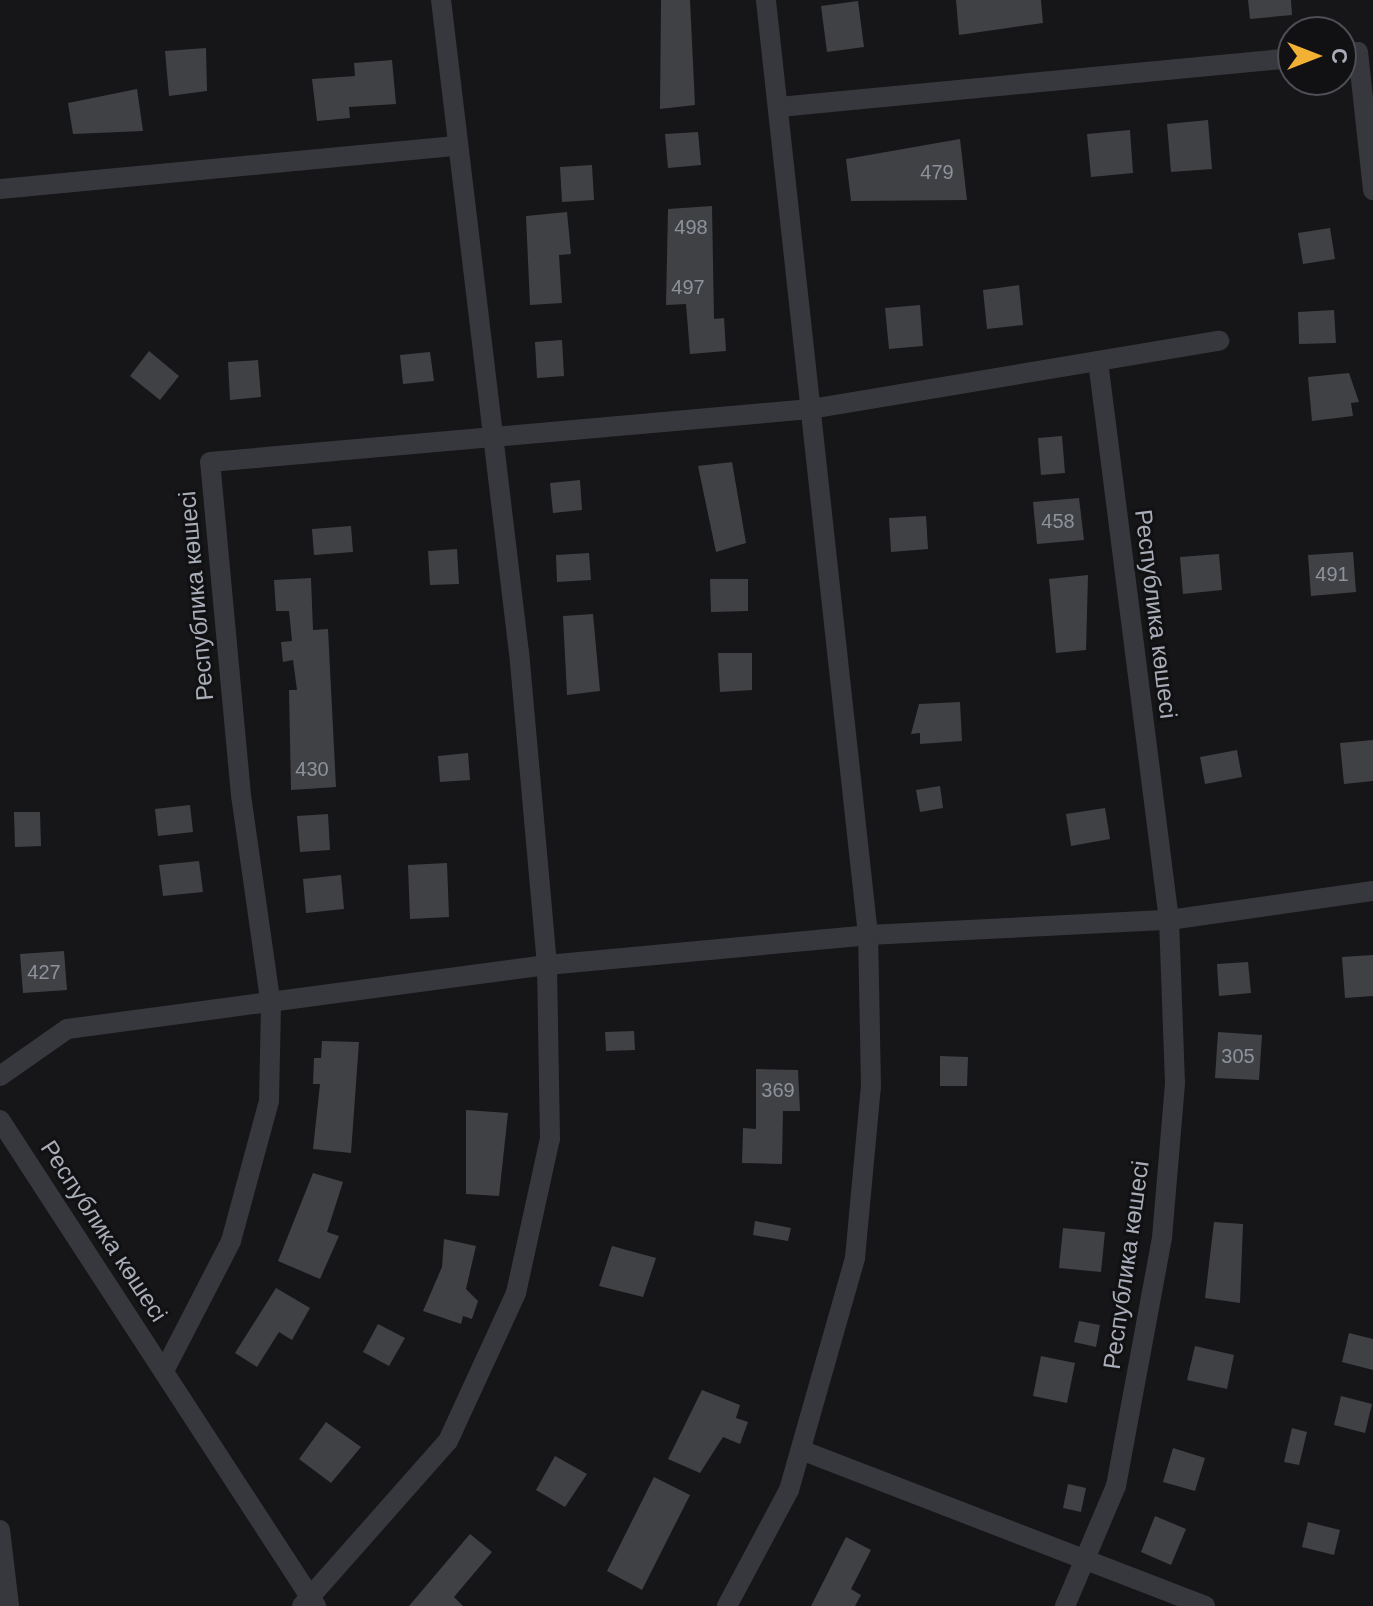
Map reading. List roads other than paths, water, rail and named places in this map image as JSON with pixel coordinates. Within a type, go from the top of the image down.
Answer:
[{"type":"street","name":"Республика көшесі","points":[[0,1120],[164,1371],[310,1603],[448,1441],[516,1293],[550,1139],[547,965],[441,0]]},
{"type":"street","points":[[727,1606],[789,1490],[855,1258],[871,1087],[868,935],[766,0]]},
{"type":"street","points":[[1357,52],[1373,190]]},
{"type":"street","points":[[779,107],[1277,60]]},
{"type":"street","points":[[0,189],[456,146]]},
{"type":"street","name":"Республика көшесі","points":[[164,1371],[231,1241],[269,1101],[271,1006],[241,795],[210,462],[811,409],[1219,341]]},
{"type":"street","name":"Республика көшесі","points":[[1065,1606],[1116,1486],[1162,1238],[1175,1083],[1169,920],[1098,361]]},
{"type":"street","points":[[0,1076],[67,1029],[271,1006],[547,965],[868,935],[1169,920],[1373,891]]},
{"type":"street","points":[[801,1450],[1084,1562],[1205,1606]]},
{"type":"street","points":[[0,1530],[9,1606]]}]
